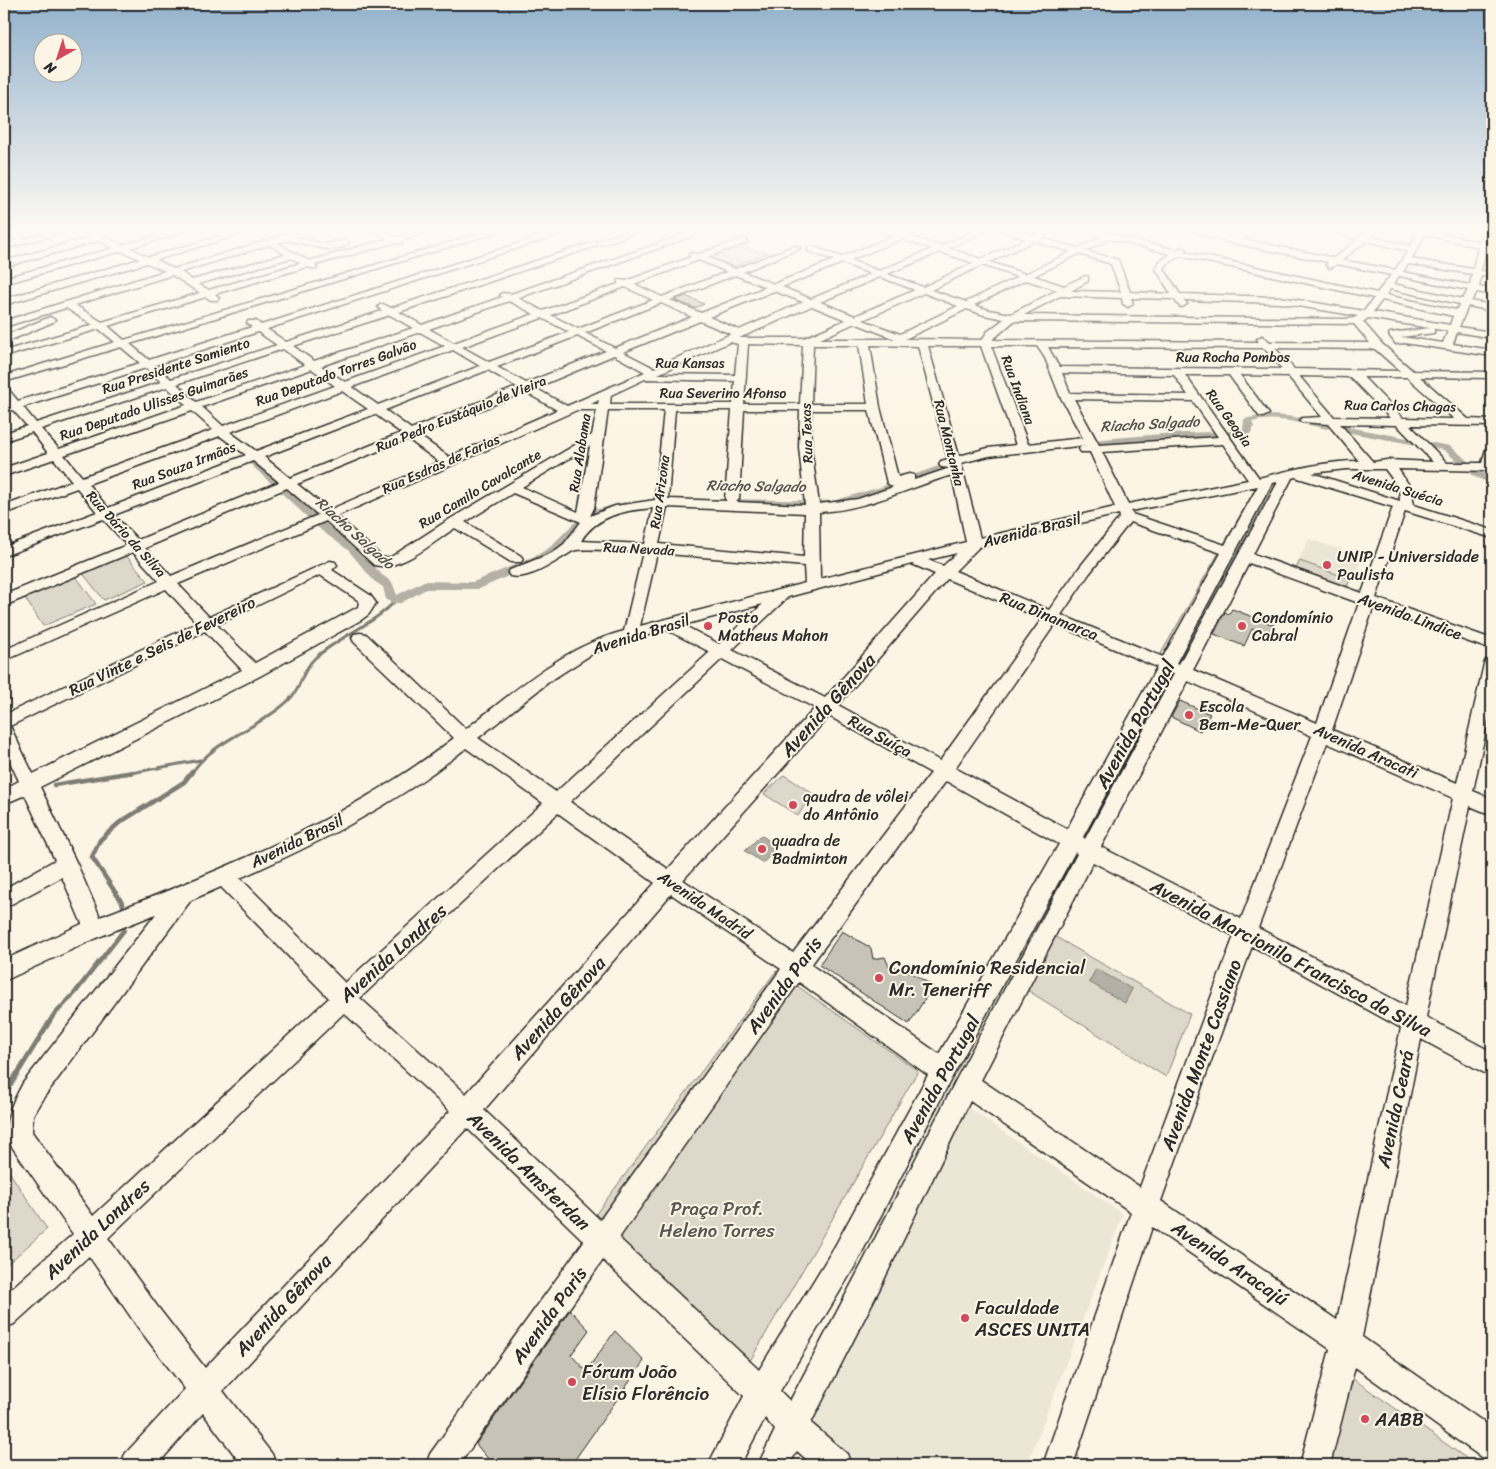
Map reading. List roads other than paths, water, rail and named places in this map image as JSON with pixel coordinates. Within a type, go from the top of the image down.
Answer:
[{"type":"street","points":[[4,302],[19,298]]},
{"type":"street","points":[[4,340],[72,307],[98,298]]},
{"type":"street","points":[[4,354],[195,298]]},
{"type":"street","points":[[213,298],[314,365],[447,462]]},
{"type":"street","points":[[4,379],[275,298]]},
{"type":"street","points":[[9,407],[352,298]]},
{"type":"street","points":[[365,298],[524,388],[570,408]]},
{"type":"street","name":"Rua Presidente Samiento","points":[[4,437],[432,298]]},
{"type":"street","points":[[510,298],[654,372]]},
{"type":"street","name":"Rua Deputado Ulisses Guimarães","points":[[4,472],[510,298]]},
{"type":"street","name":"Rua Deputado Torres Galvão","points":[[4,510],[588,298]]},
{"type":"street","points":[[655,298],[741,337],[864,342],[904,340],[1040,344],[1073,313],[1078,298]]},
{"type":"street","name":"Rua Souza Irmãos","points":[[4,552],[666,298]]},
{"type":"street","name":"Rua Pedro Eustáquio de Vieira","points":[[4,601],[747,298]]},
{"type":"street","points":[[800,298],[904,340]]},
{"type":"street","points":[[741,337],[823,298]]},
{"type":"street","points":[[808,340],[906,298]]},
{"type":"street","points":[[945,298],[987,313],[1014,318],[1073,313],[1118,298]]},
{"type":"street","points":[[904,340],[982,298]]},
{"type":"street","points":[[1053,298],[1073,313],[1134,332],[1202,333],[1267,344],[1378,346]]},
{"type":"street","points":[[1127,298],[1134,332]]},
{"type":"street","points":[[1177,298],[1202,333]]},
{"type":"street","points":[[1228,298],[1368,464]]},
{"type":"street","points":[[1260,298],[1284,300],[1492,336]]},
{"type":"street","points":[[1281,298],[1327,346]]},
{"type":"street","points":[[1284,300],[1288,298]]},
{"type":"street","points":[[985,343],[993,333],[1014,318],[1073,313],[1134,332],[1202,333],[1246,321],[1357,321],[1367,314],[1380,298]]},
{"type":"street","points":[[1383,298],[1459,314]]},
{"type":"street","points":[[1444,298],[1492,308]]},
{"type":"street","points":[[1447,346],[1459,314],[1469,298]]},
{"type":"street","points":[[4,324],[72,307],[100,325],[147,363],[220,430],[254,455],[283,486],[321,518]]},
{"type":"street","points":[[4,308],[23,318]]},
{"type":"street","points":[[1357,321],[1378,346],[1464,422]]},
{"type":"street","points":[[1492,323],[1399,338],[1492,353]]},
{"type":"street","points":[[732,499],[740,408],[741,337]]},
{"type":"street","name":"Rua Esdras de Farias","points":[[4,656],[168,582],[321,518],[639,378],[725,341],[741,337]]},
{"type":"street","name":"Rua Texas","points":[[808,340],[805,446],[812,504],[810,562],[814,586]]},
{"type":"street","points":[[864,342],[874,407],[893,483],[956,465],[1015,454],[1093,445]]},
{"type":"street","name":"Rua Montanha","points":[[922,342],[956,465],[974,544]]},
{"type":"street","name":"Rua Indiana","points":[[985,343],[1023,447]]},
{"type":"street","points":[[1040,344],[1050,358],[1066,396],[1093,445],[1125,513]]},
{"type":"street","name":"Rua Rocha Pombos","points":[[1056,370],[1492,375]]},
{"type":"street","name":"Rua Geogia","points":[[1178,372],[1225,437],[1276,478]]},
{"type":"street","points":[[1233,373],[1263,414]]},
{"type":"street","points":[[1354,374],[1444,467]]},
{"type":"street","name":"Rua Kansas","points":[[639,378],[741,378]]},
{"type":"street","name":"Rua Dário da Silva","points":[[4,391],[9,407],[34,427],[105,513],[254,672]]},
{"type":"street","name":"Rua Alabama","points":[[513,488],[583,518],[606,393]]},
{"type":"street","points":[[1066,396],[1195,398]]},
{"type":"street","name":"Rua Arizona","points":[[631,634],[661,500],[670,407]]},
{"type":"street","name":"Rua Severino Afonso","points":[[570,408],[874,407]]},
{"type":"street","name":"Rua Carlos Chagas","points":[[1306,420],[1492,422]]},
{"type":"street","name":"Rua Camilo Cavalcante","points":[[321,518],[379,562],[386,563],[396,560],[454,522],[597,437]]},
{"type":"street","points":[[661,500],[732,499],[839,507],[956,465],[982,453],[1023,447],[1093,445],[1124,448],[1225,437]]},
{"type":"street","points":[[1479,467],[1492,449]]},
{"type":"street","points":[[1386,464],[1405,488],[1404,507]]},
{"type":"street","name":"Avenida Brasil","points":[[4,971],[94,929],[184,894],[265,858],[391,793],[466,739],[544,677],[567,662],[602,644],[631,634],[974,544],[1125,513],[1328,466],[1386,464],[1479,467]]},
{"type":"street","name":"Avenida Suécia","points":[[1276,478],[1404,507],[1492,534]]},
{"type":"street","name":"Avenida Portugal","points":[[773,1465],[966,1084],[1081,845],[1276,478]]},
{"type":"street","points":[[661,500],[812,504]]},
{"type":"street","name":"Rua Nevada","points":[[571,545],[584,527],[603,514],[661,500]]},
{"type":"street","name":"Avenida Monte Cassiano","points":[[1058,1465],[1146,1206],[1246,932],[1323,731],[1366,600],[1404,507]]},
{"type":"street","name":"Avenida Lindice","points":[[1125,513],[1492,645]]},
{"type":"street","name":"Avenida Paris","points":[[441,1465],[796,967],[943,771],[1125,513]]},
{"type":"street","points":[[454,522],[516,566],[547,562],[571,545]]},
{"type":"street","name":"Avenida Gênova","points":[[136,1465],[203,1391],[467,1111],[828,707],[944,573],[974,544]]},
{"type":"street","name":"Rua Nevada","points":[[571,545],[650,548],[810,562]]},
{"type":"street","name":"Rua Dinamarca","points":[[913,559],[1176,668]]},
{"type":"street","name":"Rua Vinte e Seis de Fevereiro","points":[[4,722],[326,566],[365,598],[368,603],[366,607],[356,616],[254,672]]},
{"type":"street","name":"Avenida Londres","points":[[4,1314],[344,998],[784,594]]},
{"type":"street","name":"Rua Suíça","points":[[668,624],[719,653],[828,707],[1081,845]]},
{"type":"street","name":"Avenida Madrid","points":[[360,638],[466,739],[943,1071]]},
{"type":"street","name":"Avenida Ceará","points":[[1315,1465],[1346,1343],[1413,1024],[1492,664]]},
{"type":"street","name":"Avenida Aracati","points":[[1176,668],[1323,731],[1492,807]]},
{"type":"street","points":[[4,797],[254,672]]},
{"type":"street","points":[[4,731],[67,864],[94,929]]},
{"type":"street","name":"Avenida Portugal","points":[[723,1465],[762,1393],[845,1256],[943,1071],[1081,845]]},
{"type":"street","name":"Avenida Marcionilo Francisco da Silva","points":[[1081,845],[1492,1065]]},
{"type":"street","points":[[4,898],[67,864]]},
{"type":"street","name":"Avenida Amsterdan","points":[[224,876],[344,998],[467,1111],[762,1393],[793,1427],[836,1465]]},
{"type":"street","points":[[184,894],[32,1092],[21,1113],[19,1134],[90,1236],[203,1391],[261,1465]]},
{"type":"street","name":"Avenida Aracajú","points":[[966,1084],[1346,1343],[1492,1446]]},
{"type":"waterway","name":"Riacho Salgado","points":[[1080,444],[1162,437],[1236,434],[1247,432],[1249,427],[1247,421],[1264,417],[1327,426]]},
{"type":"waterway","name":"Riacho Salgado","points":[[1337,428],[1447,448],[1479,475],[1492,481]]},
{"type":"waterway","name":"Riacho Salgado","points":[[249,458],[326,529],[352,548],[378,578],[388,585],[392,599],[401,599],[424,585],[475,586],[538,559],[553,550],[577,526],[595,513],[625,505]]},
{"type":"waterway","name":"Riacho Salgado","points":[[726,502],[834,504],[885,489],[960,461]]},
{"type":"waterway","points":[[191,774],[199,763],[219,746],[266,718],[287,702],[296,691],[306,669],[315,658],[377,617],[396,600]]},
{"type":"waterway","points":[[126,774],[200,760]]},
{"type":"waterway","points":[[54,785],[133,772]]},
{"type":"waterway","points":[[123,913],[123,904],[92,857],[100,840],[119,823],[184,782],[192,772]]},
{"type":"waterway","points":[[16,1076],[53,1016],[74,994],[124,930],[124,922]]},
{"type":"waterway","points":[[4,1095],[17,1074]]},
{"type":"place","name":"UNIP - Universidade Paulista","points":[[1327,565]]},
{"type":"place","name":"Posto Matheus Mahon","points":[[708,626]]},
{"type":"place","name":"Condomínio Cabral","points":[[1242,626]]},
{"type":"place","name":"Escola Bem-Me-Quer","points":[[1189,715]]},
{"type":"place","name":"qaudra de vôlei do Antônio","points":[[793,805]]},
{"type":"place","name":"quadra de Badminton","points":[[762,849]]},
{"type":"place","name":"Condomínio Residencial Mr. Teneriff","points":[[879,978]]},
{"type":"place","name":"Faculdade ASCES UNITA","points":[[965,1318]]},
{"type":"place","name":"Fórum João Elísio Florêncio","points":[[572,1382]]},
{"type":"place","name":"AABB","points":[[1365,1419]]},
{"type":"park label","name":"Praça Prof. Heleno Torres","points":[[717,1219]]}]
